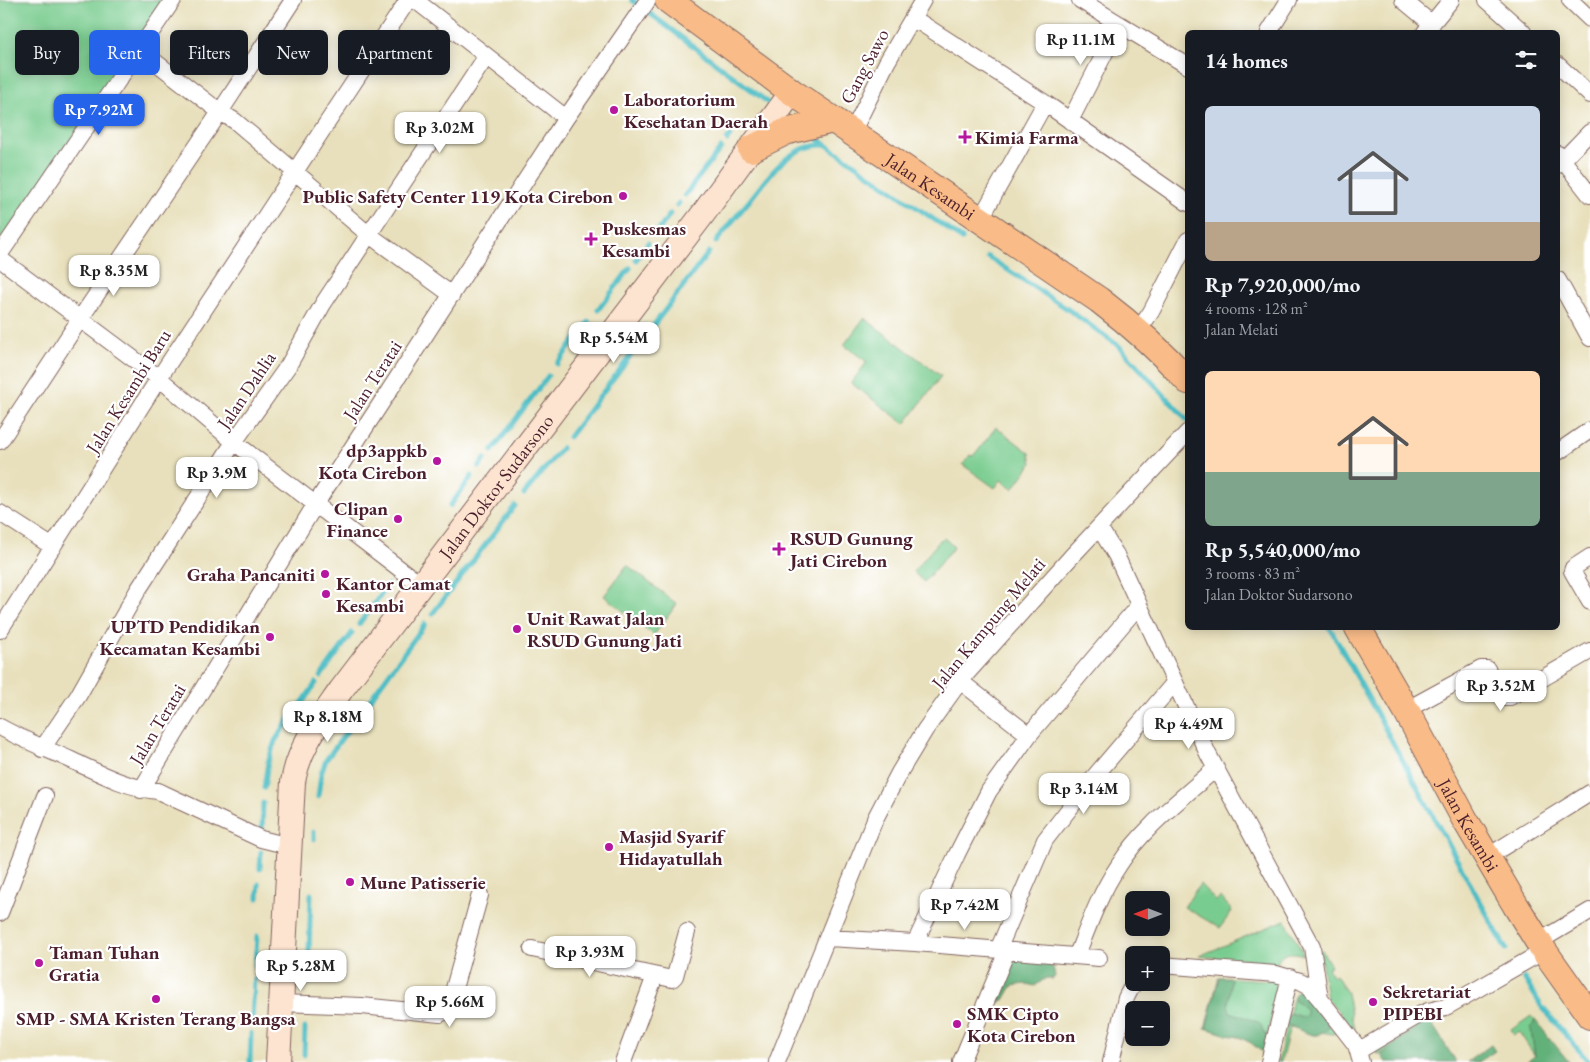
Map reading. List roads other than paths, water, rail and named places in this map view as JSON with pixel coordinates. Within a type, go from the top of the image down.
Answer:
[{"type":"main road","name":"Jalan Kesambi","points":[[668,0],[783,105],[825,126],[980,220],[1100,300],[1138,331],[1185,378]]},
{"type":"main road","points":[[751,149],[785,132],[825,126]]},
{"type":"main road","name":"Jalan Kesambi","points":[[1359,630],[1487,856],[1530,956],[1590,1016]]},
{"type":"street","points":[[154,30],[174,0]]},
{"type":"street","points":[[0,442],[293,0]]},
{"type":"street","name":"Jalan Kesambi Baru","points":[[0,630],[160,378],[408,0]]},
{"type":"street","points":[[415,0],[566,118]]},
{"type":"street","name":"Jalan Teratai","points":[[141,790],[315,504],[566,118],[648,0]]},
{"type":"street","name":"Gang Sawo","points":[[825,126],[887,62],[923,0]]},
{"type":"street","points":[[1080,0],[1185,64]]},
{"type":"street","points":[[1270,30],[1289,0]]},
{"type":"street","points":[[1403,0],[1429,28],[1451,0]]},
{"type":"street","points":[[1487,0],[1521,30]]},
{"type":"street","points":[[1570,0],[1590,19]]},
{"type":"street","points":[[913,18],[1045,103],[1185,201]]},
{"type":"street","points":[[1070,121],[1119,25]]},
{"type":"street","name":"Jalan Dahlia","points":[[42,748],[78,696],[138,590],[234,442],[288,366],[323,304],[486,57]]},
{"type":"street","points":[[160,66],[220,112],[235,121],[368,234],[452,295]]},
{"type":"street","points":[[1560,66],[1590,94]]},
{"type":"street","points":[[0,254],[123,75]]},
{"type":"street","points":[[980,220],[1045,103]]},
{"type":"street","name":"Jalan Doktor Sudarsono","points":[[278,1062],[293,782],[298,758],[306,742],[341,690],[783,105]]},
{"type":"street","points":[[1560,159],[1590,132]]},
{"type":"street","points":[[1560,161],[1590,195]]},
{"type":"street","points":[[1138,331],[1151,312],[1185,246]]},
{"type":"street","points":[[0,259],[160,378],[234,442],[420,585]]},
{"type":"street","points":[[1560,284],[1590,338]]},
{"type":"street","points":[[1560,451],[1590,430]]},
{"type":"street","name":"Jalan Kampung Melati","points":[[777,1062],[874,819],[925,730],[960,680],[1185,435]]},
{"type":"street","points":[[0,513],[53,548]]},
{"type":"street","points":[[1099,527],[1116,554],[1216,768],[1312,948],[1320,999]]},
{"type":"street","points":[[1590,558],[1573,568],[1572,571],[1590,602]]},
{"type":"street","points":[[915,943],[956,854],[988,791],[1029,735],[1139,605]]},
{"type":"street","points":[[1406,710],[1481,669],[1487,669],[1501,695],[1510,697],[1590,651]]},
{"type":"street","points":[[960,680],[1029,735]]},
{"type":"street","points":[[961,1062],[1045,840],[1094,777],[1175,682]]},
{"type":"street","name":"Jalan Teratai","points":[[0,727],[25,742],[141,790],[158,792],[261,839],[289,846]]},
{"type":"street","points":[[1077,955],[1090,921],[1119,864],[1147,830],[1216,768]]},
{"type":"street","points":[[1487,856],[1590,793]]},
{"type":"street","points":[[0,913],[45,796]]},
{"type":"street","points":[[281,1003],[362,1006],[445,1013],[448,1010],[480,895]]},
{"type":"street","points":[[1170,966],[1258,972],[1290,977],[1308,986],[1320,999],[1356,1045],[1360,1057],[1419,1015],[1446,1007],[1530,956],[1590,911]]},
{"type":"street","points":[[532,949],[672,980],[675,976],[687,932]]},
{"type":"street","points":[[828,938],[1100,958]]},
{"type":"street","points":[[623,1062],[655,976]]},
{"type":"street","points":[[1269,1062],[1290,977]]},
{"type":"street","points":[[1111,1062],[1126,998],[1130,991]]},
{"type":"waterway","points":[[632,0],[774,107]]},
{"type":"waterway","points":[[811,134],[962,239]]},
{"type":"waterway","points":[[727,140],[730,136]]},
{"type":"waterway","points":[[716,242],[773,171],[791,155],[813,146],[825,145]]},
{"type":"waterway","points":[[685,195],[721,148]]},
{"type":"waterway","points":[[656,234],[670,214]]},
{"type":"waterway","points":[[636,260],[648,243]]},
{"type":"waterway","points":[[569,437],[709,252]]},
{"type":"waterway","points":[[988,257],[1066,308],[1119,346],[1185,418]]},
{"type":"waterway","points":[[598,310],[630,268]]},
{"type":"waterway","points":[[557,364],[589,322]]},
{"type":"waterway","points":[[492,451],[548,376]]},
{"type":"waterway","points":[[524,494],[562,448]]},
{"type":"waterway","points":[[479,467],[485,459]]},
{"type":"waterway","points":[[450,506],[472,476]]},
{"type":"waterway","points":[[433,613],[515,506]]},
{"type":"waterway","points":[[359,624],[388,585]]},
{"type":"waterway","points":[[318,797],[321,774],[326,760],[425,624]]},
{"type":"waterway","points":[[1331,630],[1506,949]]},
{"type":"waterway","points":[[321,676],[352,633]]},
{"type":"waterway","points":[[300,706],[316,683]]},
{"type":"waterway","points":[[264,788],[268,762],[275,741],[291,717]]},
{"type":"waterway","points":[[262,831],[263,803]]},
{"type":"waterway","points":[[314,832],[314,839]]},
{"type":"waterway","points":[[260,869],[261,852]]},
{"type":"waterway","points":[[258,898],[259,884]]},
{"type":"waterway","points":[[308,982],[311,894]]},
{"type":"waterway","points":[[255,968],[257,936]]},
{"type":"waterway","points":[[1524,978],[1542,1007],[1589,1062]]},
{"type":"waterway","points":[[252,1022],[254,980]]},
{"type":"waterway","points":[[304,1055],[305,1028]]},
{"type":"waterway","points":[[250,1062],[251,1033]]},
{"type":"place","name":"Laboratorium Kesehatan Daerah","points":[[614,110]]},
{"type":"place","name":"Kimia Farma","points":[[965,137]]},
{"type":"place","name":"Public Safety Center 119 Kota Cirebon","points":[[623,196]]},
{"type":"place","name":"Puskesmas Kesambi","points":[[591,239]]},
{"type":"place","name":"dp3appkb Kota Cirebon","points":[[437,461]]},
{"type":"place","name":"Clipan Finance","points":[[398,519]]},
{"type":"place","name":"RSUD Gunung Jati Cirebon","points":[[779,549]]},
{"type":"place","name":"Graha Pancaniti","points":[[325,574]]},
{"type":"place","name":"Kantor Camat Kesambi","points":[[326,594]]},
{"type":"place","name":"Unit Rawat Jalan RSUD Gunung Jati","points":[[517,629]]},
{"type":"place","name":"UPTD Pendidikan Kecamatan Kesambi","points":[[270,637]]},
{"type":"place","name":"Masjid Syarif Hidayatullah","points":[[609,847]]},
{"type":"place","name":"Mune Patisserie","points":[[350,882]]},
{"type":"place","name":"Taman Tuhan Gratia","points":[[39,963]]},
{"type":"place","name":"SMP - SMA Kristen Terang Bangsa","points":[[156,999]]},
{"type":"place","name":"Sekretariat PIPEBI","points":[[1373,1002]]},
{"type":"place","name":"SMK Cipto Kota Cirebon","points":[[957,1024]]}]
